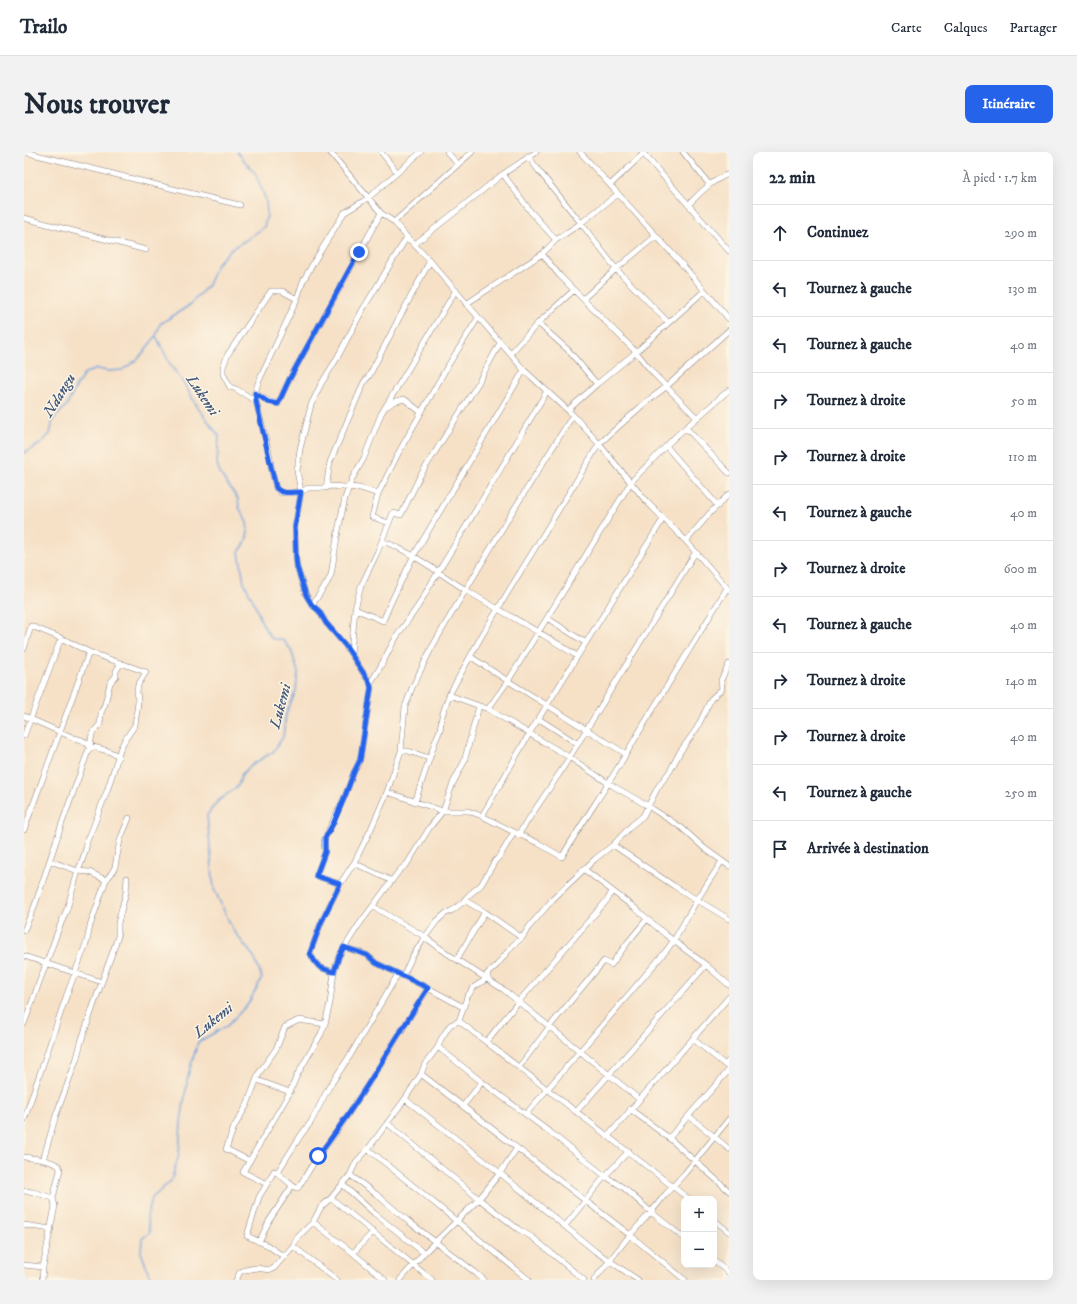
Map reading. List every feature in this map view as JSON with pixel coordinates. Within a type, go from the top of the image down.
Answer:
[{"type":"street","points":[[24,152],[240,205]]},
{"type":"street","points":[[330,152],[381,213],[394,222],[415,244],[524,370],[573,415],[663,519],[686,541],[728,589],[562,857],[538,843],[482,816],[468,811],[442,811],[387,792]]},
{"type":"street","points":[[381,152],[397,172]]},
{"type":"street","points":[[378,494],[360,488],[330,486],[326,488],[308,488],[301,492],[280,492],[276,488],[255,393],[258,383],[304,282],[315,260],[344,213],[368,198],[421,152]]},
{"type":"street","points":[[446,152],[458,164]]},
{"type":"street","points":[[394,222],[472,152]]},
{"type":"street","points":[[415,244],[503,174],[536,152]]},
{"type":"street","points":[[580,152],[680,262],[729,319]]},
{"type":"street","points":[[683,152],[709,184]]},
{"type":"street","points":[[610,185],[642,153],[729,251]]},
{"type":"street","points":[[528,156],[616,269],[668,322]]},
{"type":"street","points":[[503,174],[527,206],[556,240]]},
{"type":"street","points":[[688,205],[709,184],[729,174]]},
{"type":"street","points":[[466,304],[542,254],[556,240],[581,223],[618,194]]},
{"type":"street","points":[[255,393],[268,402],[278,404],[296,368],[381,213]]},
{"type":"street","points":[[24,218],[146,250]]},
{"type":"street","points":[[583,299],[656,236]]},
{"type":"street","points":[[340,884],[316,876],[325,852],[325,838],[334,822],[360,760],[371,688],[370,683],[351,653],[326,623],[319,611],[312,605],[306,595],[297,567],[296,558],[295,527],[301,492],[297,471],[300,449],[311,405],[321,384],[336,360],[363,309],[407,237]]},
{"type":"street","points":[[542,254],[560,276],[636,352],[666,387],[697,418]]},
{"type":"street","points":[[326,488],[330,462],[364,382],[369,376],[430,261]]},
{"type":"street","points":[[256,401],[227,384],[223,374],[223,367],[228,354],[271,290],[282,291],[297,299]]},
{"type":"street","points":[[312,605],[327,583],[330,575],[345,498],[364,458],[381,414],[456,290]]},
{"type":"street","points":[[510,354],[538,323],[574,290]]},
{"type":"street","points":[[568,410],[704,291]]},
{"type":"street","points":[[389,523],[372,517],[378,494],[421,412],[478,318]]},
{"type":"street","points":[[538,323],[568,350],[597,384]]},
{"type":"street","points":[[415,802],[429,758],[440,730],[442,716],[449,695],[481,637],[599,444],[646,402],[666,387],[729,330]]},
{"type":"street","points":[[351,653],[355,609],[362,586],[393,513],[401,515],[420,476],[500,343]]},
{"type":"street","points":[[355,609],[383,621],[414,555],[524,370]]},
{"type":"street","points":[[488,710],[508,681],[631,482],[666,446],[729,390]]},
{"type":"street","points":[[370,683],[382,665],[399,632],[419,604],[547,391]]},
{"type":"street","points":[[386,406],[404,399],[421,412]]},
{"type":"street","points":[[334,972],[321,968],[315,963],[310,953],[321,923],[340,884],[354,863],[387,792],[401,751],[405,722],[405,707],[412,688],[432,649],[466,590],[511,514],[573,415]]},
{"type":"street","points":[[686,428],[729,473]]},
{"type":"street","points":[[666,446],[718,506]]},
{"type":"street","points":[[686,541],[729,494]]},
{"type":"street","points":[[482,816],[577,656],[663,519]]},
{"type":"street","points":[[382,541],[414,555],[466,590],[556,642],[577,656]]},
{"type":"street","points":[[277,1173],[311,1122],[329,1087],[412,956],[437,921],[481,885],[495,861],[578,744],[696,553]]},
{"type":"street","points":[[547,618],[586,643]]},
{"type":"street","points":[[24,649],[32,626],[89,652],[146,672],[138,684],[138,702],[135,725],[126,738],[107,791],[86,841],[86,847],[67,909],[24,1024]]},
{"type":"street","points":[[24,736],[61,638]]},
{"type":"street","points":[[24,830],[89,652]]},
{"type":"street","points":[[471,657],[626,754]]},
{"type":"street","points":[[24,930],[35,905],[90,746],[92,734],[100,724],[101,713],[105,704],[110,683],[116,676],[116,671],[121,663]]},
{"type":"street","points":[[722,689],[721,680],[729,664]]},
{"type":"street","points":[[722,689],[729,691]]},
{"type":"street","points":[[488,978],[487,974],[497,965],[513,945],[522,938],[529,927],[553,899],[643,816],[680,752],[694,733],[711,699],[722,689]]},
{"type":"street","points":[[449,695],[488,710],[569,757],[682,828],[704,848],[729,866]]},
{"type":"street","points":[[267,1184],[243,1172],[322,1034],[334,972],[339,956],[358,926],[374,907],[399,871],[407,864],[442,811],[464,762],[479,706]]},
{"type":"street","points":[[24,716],[82,740],[90,746],[119,756]]},
{"type":"street","points":[[539,719],[578,744]]},
{"type":"street","points":[[401,751],[429,758]]},
{"type":"street","points":[[24,1120],[74,973],[87,941],[90,926],[106,880],[115,867],[120,840],[129,818]]},
{"type":"street","points":[[613,845],[652,872],[729,918]]},
{"type":"street","points":[[50,861],[78,871],[89,872],[106,880]]},
{"type":"street","points":[[526,1114],[674,940],[722,861]]},
{"type":"street","points":[[354,863],[392,881]]},
{"type":"street","points":[[585,870],[636,908],[647,920],[706,965],[729,985]]},
{"type":"street","points":[[43,1160],[56,1115],[76,1061],[82,1039],[118,936],[118,923],[126,892],[127,878]]},
{"type":"street","points":[[486,1042],[519,1001],[608,899],[612,891]]},
{"type":"street","points":[[464,900],[485,912],[522,938]]},
{"type":"street","points":[[374,907],[425,937],[448,954],[488,978],[519,1001],[579,1052],[639,1099]]},
{"type":"street","points":[[457,959],[485,912]]},
{"type":"street","points":[[519,1067],[550,1026],[604,961],[611,966],[628,942],[647,920]]},
{"type":"street","points":[[344,947],[367,955],[376,963],[428,988],[463,1008]]},
{"type":"street","points":[[24,956],[102,982]]},
{"type":"street","points":[[576,1112],[706,965]]},
{"type":"street","points":[[236,1280],[240,1272],[244,1270],[256,1268],[270,1270],[274,1268],[293,1246],[297,1238],[312,1222],[321,1207],[332,1198],[350,1175],[356,1162],[368,1149],[405,1099],[422,1074],[425,1064],[438,1047],[450,1025],[459,1020],[467,997],[474,987],[488,978]]},
{"type":"street","points":[[284,1256],[247,1236],[259,1197],[274,1171],[288,1181],[292,1186],[298,1188],[318,1156],[335,1134],[370,1081],[428,988]]},
{"type":"street","points":[[608,1136],[729,997]]},
{"type":"street","points":[[250,1161],[226,1149],[234,1127],[248,1105],[259,1073],[276,1049],[285,1027],[299,1020],[325,1024]]},
{"type":"street","points":[[459,1020],[576,1112],[629,1151],[684,1196]]},
{"type":"street","points":[[693,1039],[728,1067]]},
{"type":"street","points":[[438,1047],[605,1176],[624,1188],[681,1236]]},
{"type":"street","points":[[669,1138],[689,1116],[728,1067],[729,1060]]},
{"type":"street","points":[[422,1074],[630,1234],[684,1280]]},
{"type":"street","points":[[257,1080],[290,1092]]},
{"type":"street","points":[[464,1106],[482,1082]]},
{"type":"street","points":[[405,1099],[500,1173],[595,1251],[638,1280]]},
{"type":"street","points":[[630,1109],[669,1138],[729,1192]]},
{"type":"street","points":[[689,1116],[729,1149]]},
{"type":"street","points":[[594,1280],[630,1234],[651,1212],[729,1119]]},
{"type":"street","points":[[387,1123],[479,1199],[518,1229],[532,1236],[584,1280]]},
{"type":"street","points":[[400,1280],[424,1252],[479,1199],[500,1173],[517,1148]]},
{"type":"street","points":[[368,1149],[529,1280]]},
{"type":"street","points":[[565,1226],[605,1176],[629,1151]]},
{"type":"street","points":[[24,1157],[56,1164],[59,1166],[60,1170],[53,1198],[55,1206],[43,1267],[42,1280]]},
{"type":"street","points":[[350,1175],[484,1280]]},
{"type":"street","points":[[342,1184],[374,1213],[424,1252]]},
{"type":"street","points":[[259,1242],[269,1220],[292,1186]]},
{"type":"street","points":[[24,1191],[53,1198]]},
{"type":"street","points":[[332,1198],[432,1280]]},
{"type":"street","points":[[312,1222],[353,1253],[385,1280]]},
{"type":"street","points":[[717,1222],[729,1232]]},
{"type":"street","points":[[24,1225],[51,1229]]},
{"type":"street","points":[[353,1253],[373,1232]]},
{"type":"street","points":[[293,1246],[337,1280]]},
{"type":"street","points":[[717,1264],[729,1273]]},
{"type":"street","points":[[24,1265],[43,1267]]},
{"type":"waterway","name":"Lukemi","points":[[24,453],[40,444],[50,434],[53,420],[67,405],[85,373],[97,369],[109,371],[122,370],[138,359],[156,336],[160,324],[190,305],[208,285],[217,264],[231,249],[264,227],[267,215],[266,200],[255,173],[237,152]]},
{"type":"waterway","name":"Lukemi","points":[[153,1280],[150,1277],[141,1252],[142,1239],[150,1232],[147,1217],[152,1198],[171,1181],[179,1154],[181,1122],[188,1075],[198,1042],[227,1026],[248,1004],[262,978],[254,957],[233,930],[214,889],[207,815],[218,801],[238,786],[242,774],[253,764],[273,752],[283,737],[286,714],[296,691],[298,672],[291,650],[282,639],[272,639],[263,625],[244,582],[239,552],[246,542],[248,532],[247,523],[239,507],[238,499],[221,475],[217,464],[219,436],[199,409],[183,382],[171,366],[156,336]]},
{"type":"route","points":[[318,1156],[353,1107],[402,1027],[428,988],[376,963],[367,955],[344,947],[339,956],[334,972],[321,968],[315,963],[310,953],[321,923],[340,884],[316,876],[325,852],[325,838],[334,822],[360,760],[365,736],[365,725],[371,688],[370,683],[345,645],[326,623],[319,611],[312,605],[306,595],[297,567],[296,558],[295,527],[301,492],[284,493],[280,492],[276,488],[255,393],[268,402],[278,404],[289,380],[359,252]]},
{"type":"water label","name":"Ndangu","points":[[59,395]]}]
